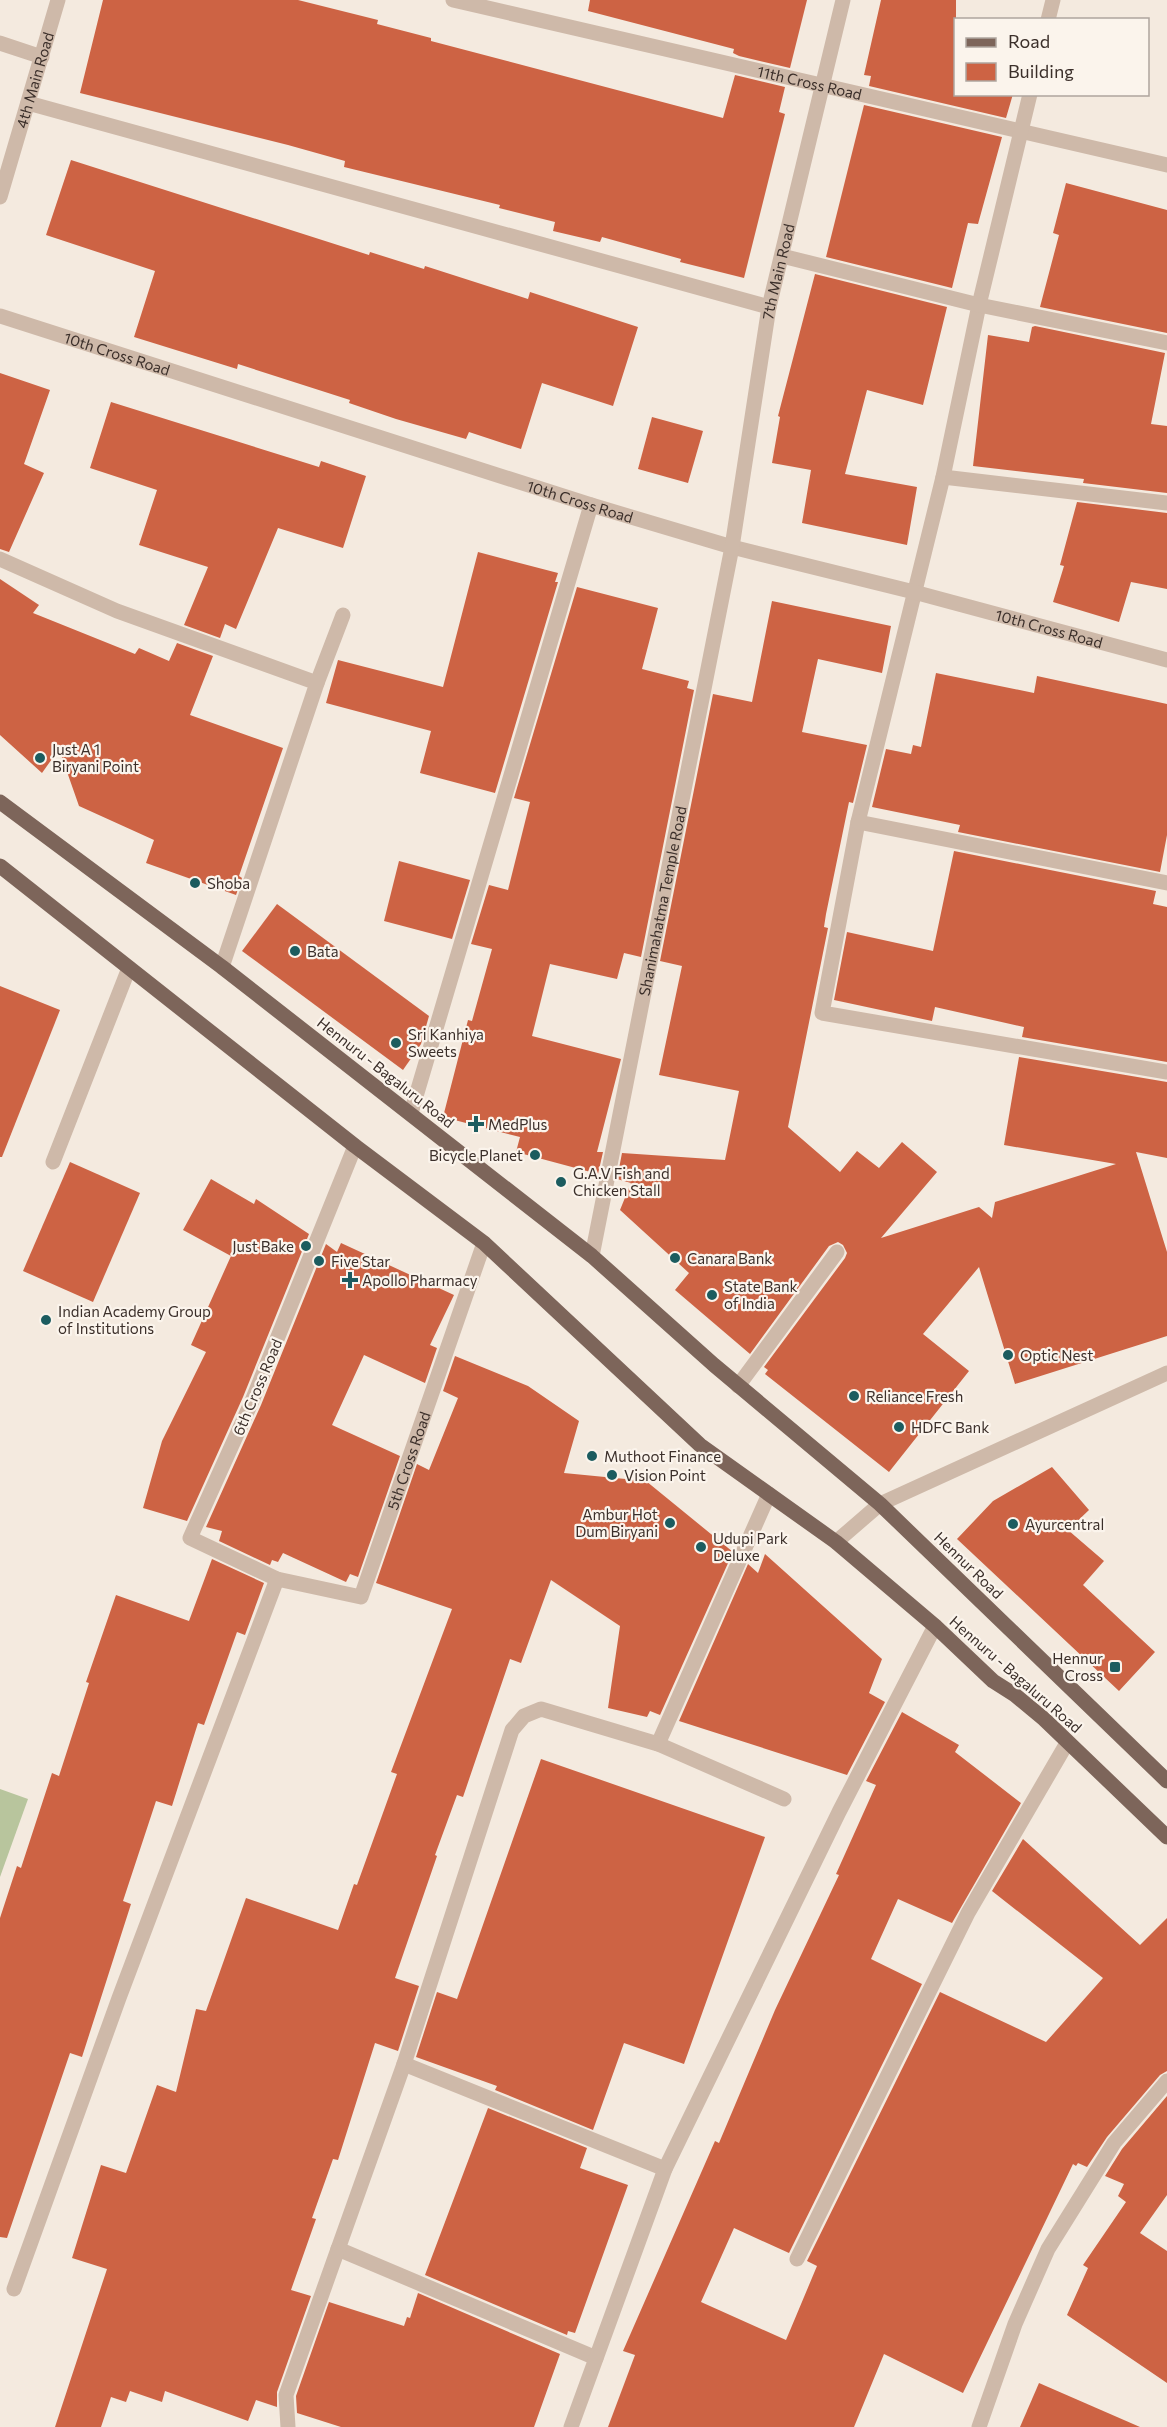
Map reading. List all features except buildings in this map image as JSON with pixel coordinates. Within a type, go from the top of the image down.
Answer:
[{"type":"main road","name":"Hennuru - Bagaluru Road","points":[[0,802],[222,967],[592,1256],[738,1386]]},
{"type":"main road","points":[[0,866],[355,1146],[484,1244]]},
{"type":"main road","name":"Hennuru - Bagaluru Road","points":[[484,1244],[700,1445],[836,1542],[935,1626],[993,1681],[1022,1701],[1167,1837]]},
{"type":"main road","name":"Hennur Road","points":[[738,1386],[880,1504],[1167,1781]]},
{"type":"street","name":"4th Main Road","points":[[0,197],[58,0]]},
{"type":"street","name":"11th Cross Road","points":[[453,0],[1167,165]]},
{"type":"street","name":"7th Main Road","points":[[732,547],[769,307],[843,0]]},
{"type":"street","points":[[1048,18],[1053,0]]},
{"type":"street","points":[[0,43],[42,57]]},
{"type":"street","points":[[1030,96],[979,305],[943,477],[858,822],[822,1013],[1167,1072]]},
{"type":"street","points":[[28,103],[769,307]]},
{"type":"street","points":[[782,256],[979,305],[1167,343]]},
{"type":"street","name":"10th Cross Road","points":[[0,316],[591,505],[732,547],[914,592],[1167,660]]},
{"type":"street","points":[[943,477],[1167,503]]},
{"type":"street","points":[[411,1113],[591,505]]},
{"type":"street","name":"Shanimahatma Temple Road","points":[[592,1256],[732,547]]},
{"type":"street","points":[[0,559],[117,611],[317,683]]},
{"type":"street","points":[[222,967],[317,683],[343,615]]},
{"type":"street","points":[[858,822],[1167,883]]},
{"type":"street","points":[[53,1162],[129,968]]},
{"type":"street","name":"6th Cross Road","points":[[277,1579],[190,1538],[252,1401],[355,1146]]},
{"type":"street","name":"5th Cross Road","points":[[277,1579],[361,1598],[484,1244]]},
{"type":"street","points":[[738,1386],[837,1252]]},
{"type":"street","points":[[836,1542],[880,1504],[1167,1373]]},
{"type":"street","points":[[658,1744],[769,1494]]},
{"type":"street","points":[[14,2289],[119,1998],[277,1579]]},
{"type":"street","points":[[571,2427],[665,2169],[839,1812],[935,1626]]},
{"type":"street","points":[[288,2427],[286,2396],[404,2064],[512,1730],[524,1716],[541,1709],[658,1744],[784,1799]]},
{"type":"street","points":[[797,2259],[968,1913],[1068,1743]]},
{"type":"street","points":[[404,2064],[665,2169]]},
{"type":"street","points":[[979,2427],[1015,2324],[1048,2249],[1114,2144],[1167,2081]]},
{"type":"street","points":[[338,2249],[596,2358]]},
{"type":"green space","points":[[0,1789],[28,1799],[0,1877]]},
{"type":"place","name":"Just A 1 Biryani Point","points":[[40,758]]},
{"type":"place","name":"Shoba","points":[[195,883]]},
{"type":"place","name":"Bata","points":[[295,951]]},
{"type":"place","name":"Sri Kanhiya Sweets","points":[[396,1043]]},
{"type":"place","name":"MedPlus","points":[[476,1124]]},
{"type":"place","name":"Bicycle Planet","points":[[535,1155]]},
{"type":"place","name":"G.A.V Fish and Chicken Stall","points":[[561,1182]]},
{"type":"place","name":"Just Bake","points":[[306,1246]]},
{"type":"place","name":"Canara Bank","points":[[675,1258]]},
{"type":"place","name":"Five Star","points":[[319,1261]]},
{"type":"place","name":"Apollo Pharmacy","points":[[350,1280]]},
{"type":"place","name":"State Bank of India","points":[[712,1295]]},
{"type":"place","name":"Indian Academy Group of Institutions","points":[[46,1320]]},
{"type":"place","name":"Optic Nest","points":[[1008,1355]]},
{"type":"place","name":"Reliance Fresh","points":[[854,1396]]},
{"type":"place","name":"HDFC Bank","points":[[899,1427]]},
{"type":"place","name":"Muthoot Finance","points":[[592,1456]]},
{"type":"place","name":"Vision Point","points":[[612,1475]]},
{"type":"place","name":"Ambur Hot Dum Biryani","points":[[670,1523]]},
{"type":"place","name":"Ayurcentral","points":[[1013,1524]]},
{"type":"place","name":"Udupi Park Deluxe","points":[[701,1547]]},
{"type":"place","name":"Hennur Cross","points":[[1115,1667]]}]
